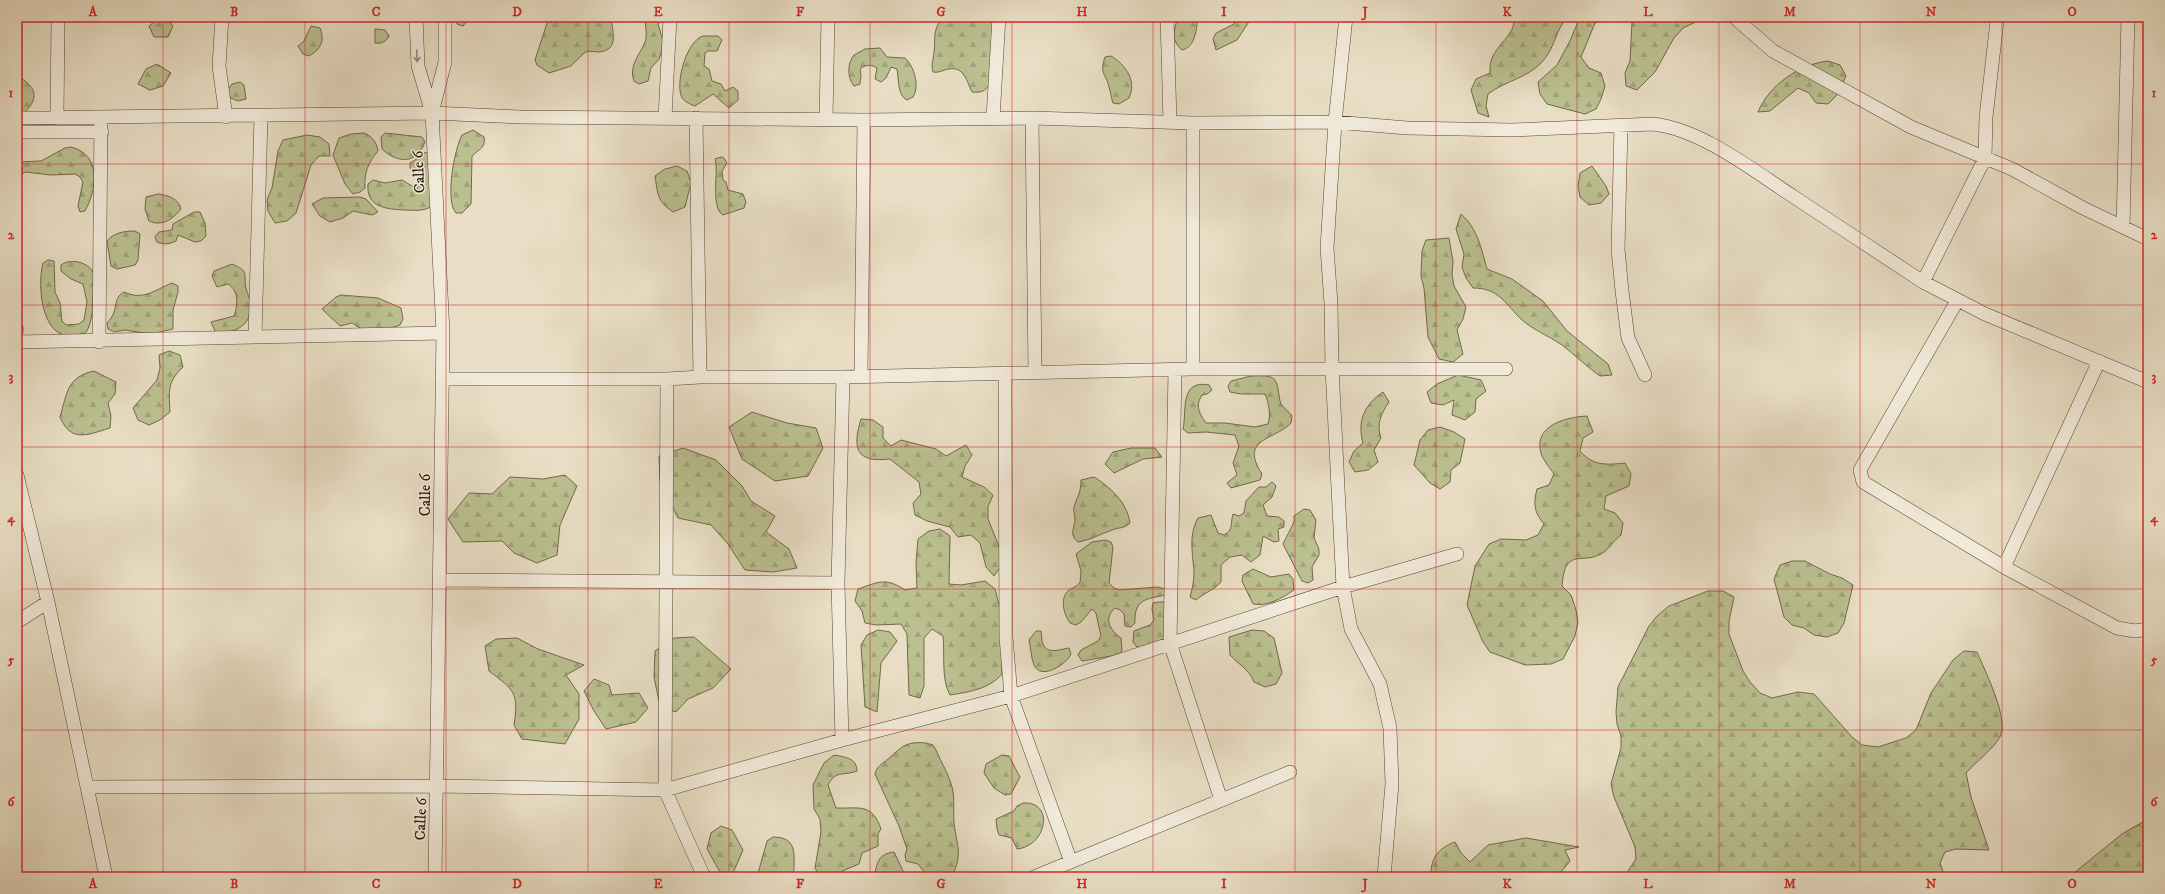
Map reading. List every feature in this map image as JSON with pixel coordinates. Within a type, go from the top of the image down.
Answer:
[{"type":"street","points":[[57,118],[58,17]]},
{"type":"street","points":[[222,17],[219,66],[226,117]]},
{"type":"street","name":"Calle 6","points":[[416,17],[418,66],[432,113],[443,333],[438,786],[435,877]]},
{"type":"street","name":"Calle 6","points":[[432,113],[445,62],[445,17]]},
{"type":"street","points":[[665,118],[670,17]]},
{"type":"street","points":[[826,119],[828,17]]},
{"type":"street","points":[[993,118],[999,17]]},
{"type":"street","points":[[1167,17],[1170,122]]},
{"type":"street","points":[[1346,17],[1335,122],[1327,248],[1331,303],[1332,368],[1343,587],[1351,629],[1380,684],[1390,728],[1392,784],[1384,877]]},
{"type":"street","points":[[1734,17],[1773,51],[1911,127],[2012,169],[2148,239]]},
{"type":"street","points":[[2123,227],[2128,17]]},
{"type":"street","points":[[1923,282],[1985,158],[1986,117],[1997,21]]},
{"type":"street","points":[[17,118],[261,117],[432,113],[521,117],[864,120],[1032,118],[1193,123],[1335,122],[1407,128],[1504,130],[1665,126],[1677,129],[1727,153],[1923,282],[1957,301],[2148,382]]},
{"type":"street","points":[[99,342],[101,117]]},
{"type":"street","points":[[255,337],[261,117]]},
{"type":"street","points":[[696,118],[700,377]]},
{"type":"street","points":[[1032,118],[1036,372]]},
{"type":"street","points":[[861,375],[864,120]]},
{"type":"street","points":[[1193,123],[1193,369]]},
{"type":"street","points":[[1621,126],[1618,249],[1622,291],[1628,338],[1645,375]]},
{"type":"street","points":[[17,132],[102,132]]},
{"type":"street","points":[[1957,301],[1860,470],[1863,482],[2004,567],[2117,628],[2135,631],[2148,629]]},
{"type":"street","points":[[17,342],[99,342],[443,333]]},
{"type":"street","points":[[2004,567],[2099,361]]},
{"type":"street","points":[[442,379],[843,377],[861,375],[1193,369],[1506,369]]},
{"type":"street","points":[[1175,370],[1170,642],[1221,800]]},
{"type":"street","points":[[1005,373],[1006,637],[1011,696],[1071,862]]},
{"type":"street","points":[[842,740],[838,583],[843,377]]},
{"type":"street","points":[[667,379],[665,790],[704,877]]},
{"type":"street","points":[[17,475],[48,602],[106,877]]},
{"type":"street","points":[[87,788],[438,786],[665,790],[842,740],[1011,696],[1170,642],[1343,587],[1457,554]]},
{"type":"street","points":[[440,580],[666,583],[838,583]]},
{"type":"street","points":[[17,622],[48,602]]},
{"type":"street","points":[[1034,877],[1290,772]]},
{"type":"green space","points":[[454,17],[470,17],[463,26],[457,24]]},
{"type":"green space","points":[[549,17],[611,17],[613,34],[612,44],[610,48],[606,50],[599,52],[586,52],[571,66],[549,73],[537,65],[535,60]]},
{"type":"green space","points":[[645,17],[666,17],[658,24],[663,41],[659,59],[651,68],[648,81],[639,84],[634,81],[633,69],[636,59],[646,39]]},
{"type":"green space","points":[[947,17],[994,17],[990,82],[987,88],[983,91],[972,92],[962,72],[958,70],[949,69],[933,72],[932,65],[935,48],[935,32],[941,19]]},
{"type":"green space","points":[[1179,17],[1198,17],[1193,41],[1187,48],[1182,50],[1176,43],[1174,35],[1175,26]]},
{"type":"green space","points":[[1236,17],[1252,17],[1237,40],[1216,50],[1213,39],[1216,33],[1234,24]]},
{"type":"green space","points":[[1514,17],[1567,17],[1563,22],[1546,58],[1541,63],[1523,76],[1488,94],[1486,106],[1489,117],[1478,113],[1471,90],[1476,79],[1490,73],[1491,62],[1494,55],[1512,29]]},
{"type":"green space","points":[[1580,17],[1618,17],[1619,19],[1607,19],[1595,23],[1581,57],[1589,68],[1601,73],[1605,86],[1596,109],[1585,114],[1547,104],[1540,94],[1538,82],[1557,65],[1570,41]]},
{"type":"green space","points":[[1636,17],[1706,17],[1683,28],[1674,38],[1655,72],[1637,90],[1626,86],[1625,73],[1630,61],[1632,22]]},
{"type":"green space","points":[[159,18],[167,18],[173,26],[168,37],[154,37],[149,26]]},
{"type":"green space","points":[[311,26],[320,28],[322,41],[319,47],[309,56],[303,54],[298,46],[304,41]]},
{"type":"green space","points":[[375,29],[385,30],[389,36],[381,43],[375,43]]},
{"type":"green space","points":[[703,36],[718,36],[722,40],[717,51],[708,51],[705,53],[704,66],[709,69],[712,81],[721,84],[725,91],[733,87],[738,91],[738,100],[729,108],[713,94],[695,106],[686,102],[682,97],[680,80],[684,62],[692,45],[697,39]]},
{"type":"green space","points":[[880,48],[887,57],[905,58],[911,66],[916,82],[913,97],[907,100],[904,98],[900,91],[897,69],[891,67],[886,78],[881,82],[875,79],[877,68],[868,66],[860,69],[860,84],[854,86],[849,75],[849,66],[854,55],[865,49]]},
{"type":"green space","points":[[1111,56],[1121,64],[1129,74],[1132,86],[1129,98],[1119,104],[1113,103],[1108,82],[1103,71],[1105,57]]},
{"type":"green space","points":[[1828,61],[1840,65],[1846,76],[1837,95],[1828,104],[1816,103],[1809,93],[1798,88],[1770,111],[1758,112],[1770,93],[1796,71],[1807,66]]},
{"type":"green space","points":[[157,64],[171,73],[163,86],[150,90],[138,84],[146,69]]},
{"type":"green space","points":[[21,78],[33,89],[34,94],[32,102],[25,112],[17,110],[17,83]]},
{"type":"green space","points":[[240,82],[244,85],[246,99],[238,101],[229,97],[228,89],[232,84]]},
{"type":"green space","points":[[473,130],[484,137],[484,144],[472,156],[471,204],[462,213],[456,213],[451,198],[451,187],[456,152],[462,135]]},
{"type":"green space","points":[[364,133],[374,140],[378,151],[367,168],[365,188],[360,192],[353,194],[345,184],[333,155],[339,138],[351,134]]},
{"type":"green space","points":[[385,133],[422,137],[425,142],[422,149],[412,158],[401,159],[388,154],[382,149],[381,137]]},
{"type":"green space","points":[[307,135],[320,137],[329,144],[330,156],[319,156],[311,165],[296,213],[287,221],[275,223],[268,211],[267,200],[272,188],[278,151],[283,140]]},
{"type":"green space","points":[[71,147],[81,151],[88,157],[94,174],[94,183],[89,202],[85,211],[80,212],[78,206],[83,182],[80,177],[75,174],[50,175],[26,172],[21,174],[17,171],[17,162],[41,161],[65,148]]},
{"type":"green space","points":[[430,152],[432,206],[422,210],[405,210],[385,208],[374,203],[368,192],[368,184],[373,180],[385,183],[402,180],[417,189],[420,183],[415,172],[410,168],[410,163],[424,153]]},
{"type":"green space","points":[[721,157],[724,158],[727,163],[722,171],[723,180],[726,182],[728,190],[743,194],[746,202],[744,208],[723,215],[719,211],[716,197],[715,159]]},
{"type":"green space","points":[[677,166],[687,171],[691,183],[685,207],[673,212],[661,201],[659,197],[655,176],[665,169]]},
{"type":"green space","points":[[1592,166],[1606,186],[1609,194],[1601,203],[1589,205],[1580,197],[1578,186],[1580,173]]},
{"type":"green space","points":[[158,194],[166,195],[172,198],[178,203],[181,209],[171,219],[154,223],[149,221],[145,209],[146,197]]},
{"type":"green space","points":[[360,197],[366,199],[378,212],[372,215],[353,211],[343,218],[330,222],[320,216],[312,204],[323,198]]},
{"type":"green space","points":[[194,212],[200,212],[205,223],[206,236],[201,241],[195,242],[178,235],[176,241],[171,243],[165,244],[157,242],[155,237],[159,232],[172,230],[173,224]]},
{"type":"green space","points":[[1461,214],[1475,232],[1481,246],[1487,269],[1512,279],[1543,301],[1567,331],[1608,364],[1612,375],[1600,376],[1590,369],[1562,345],[1524,322],[1505,301],[1495,293],[1489,290],[1473,288],[1466,278],[1462,267],[1464,254],[1456,229]]},
{"type":"green space","points":[[135,231],[140,234],[138,260],[135,265],[117,269],[111,266],[107,241],[109,238],[119,233]]},
{"type":"green space","points":[[1449,238],[1453,262],[1452,274],[1454,286],[1466,307],[1463,319],[1457,330],[1463,354],[1453,362],[1439,359],[1428,337],[1424,288],[1421,276],[1422,251],[1426,240]]},
{"type":"green space","points":[[48,260],[54,261],[55,292],[60,303],[62,321],[66,325],[79,324],[84,320],[87,302],[83,284],[71,279],[61,271],[61,265],[71,262],[81,263],[90,268],[93,272],[95,277],[90,325],[87,331],[83,334],[76,336],[63,335],[54,329],[48,320],[41,297],[41,273],[43,263]]},
{"type":"green space","points":[[232,264],[245,273],[246,288],[250,301],[249,317],[246,323],[236,330],[216,333],[211,322],[234,316],[237,298],[234,290],[228,284],[217,287],[212,276],[214,271]]},
{"type":"green space","points":[[172,283],[178,286],[178,292],[173,310],[173,329],[150,334],[125,330],[114,332],[108,329],[107,323],[113,315],[117,300],[121,294],[124,292],[137,295],[149,294]]},
{"type":"green space","points":[[341,295],[378,298],[401,308],[403,319],[400,325],[394,327],[363,330],[352,323],[340,326],[322,309],[336,297]]},
{"type":"green space","points":[[17,321],[20,321],[23,327],[23,333],[17,334]]},
{"type":"green space","points":[[169,351],[180,355],[183,367],[174,377],[170,387],[170,412],[160,420],[149,425],[138,420],[133,408],[157,380],[160,368],[159,355]]},
{"type":"green space","points":[[94,371],[116,382],[115,394],[108,403],[111,416],[110,428],[94,433],[80,435],[75,434],[69,431],[60,417],[64,401],[70,387],[78,377]]},
{"type":"green space","points":[[1458,375],[1481,380],[1486,391],[1476,399],[1475,412],[1465,420],[1452,415],[1454,400],[1443,405],[1431,403],[1427,392],[1437,384]]},
{"type":"green space","points":[[1251,376],[1266,376],[1274,379],[1278,387],[1281,403],[1292,416],[1291,423],[1284,429],[1261,442],[1256,447],[1254,453],[1256,462],[1262,474],[1260,480],[1231,488],[1227,483],[1237,475],[1233,463],[1239,446],[1235,435],[1206,432],[1188,433],[1183,429],[1186,398],[1193,387],[1199,384],[1209,385],[1212,390],[1207,394],[1202,395],[1198,406],[1201,416],[1206,423],[1225,423],[1255,427],[1268,424],[1269,409],[1265,394],[1241,394],[1230,392],[1228,386],[1231,381]]},
{"type":"green space","points":[[1383,392],[1389,402],[1380,419],[1379,428],[1381,438],[1374,450],[1378,462],[1368,470],[1355,472],[1349,462],[1354,451],[1363,443],[1361,428],[1364,414],[1371,402]]},
{"type":"green space","points":[[752,412],[787,423],[816,428],[823,448],[808,476],[775,481],[742,459],[729,427]]},
{"type":"green space","points":[[1587,416],[1593,432],[1583,438],[1580,451],[1595,462],[1606,464],[1625,463],[1631,474],[1629,486],[1606,496],[1604,509],[1615,513],[1623,523],[1621,535],[1604,552],[1597,556],[1577,559],[1571,561],[1567,565],[1562,586],[1571,595],[1578,622],[1575,636],[1563,659],[1551,664],[1525,665],[1490,652],[1483,642],[1467,605],[1475,566],[1489,544],[1501,539],[1526,540],[1538,535],[1544,524],[1538,516],[1535,508],[1537,489],[1549,485],[1554,474],[1541,453],[1540,443],[1542,436],[1547,429],[1554,424],[1570,418]]},
{"type":"green space","points":[[861,419],[873,420],[883,427],[883,438],[891,446],[901,440],[936,449],[946,456],[966,445],[972,455],[965,466],[962,477],[984,487],[993,495],[988,507],[988,519],[1002,554],[1001,566],[994,576],[986,567],[980,543],[971,535],[958,537],[950,527],[927,521],[915,515],[913,503],[921,494],[919,482],[890,459],[870,459],[859,452],[857,438]]},
{"type":"green space","points":[[1440,427],[1454,432],[1465,439],[1460,463],[1451,470],[1450,482],[1440,489],[1430,483],[1414,465],[1420,440],[1428,430]]},
{"type":"green space","points":[[683,448],[716,460],[742,486],[751,501],[775,516],[766,532],[789,549],[797,568],[773,572],[745,570],[728,544],[711,525],[678,518],[660,481],[659,456]]},
{"type":"green space","points":[[1131,448],[1155,448],[1162,457],[1143,459],[1114,473],[1105,464],[1113,452]]},
{"type":"green space","points":[[565,475],[577,486],[560,525],[557,555],[537,563],[514,553],[502,541],[463,542],[448,519],[469,493],[492,494],[510,477],[543,479]]},
{"type":"green space","points":[[1094,477],[1112,490],[1122,502],[1130,523],[1124,527],[1078,542],[1073,534],[1075,520],[1074,507],[1080,492],[1081,480]]},
{"type":"green space","points":[[1272,482],[1276,486],[1272,497],[1263,505],[1267,516],[1279,517],[1284,521],[1284,527],[1278,529],[1279,541],[1274,542],[1263,536],[1260,555],[1251,562],[1242,555],[1230,557],[1221,565],[1221,582],[1218,585],[1196,600],[1190,597],[1194,576],[1192,538],[1198,518],[1211,515],[1218,533],[1224,535],[1230,529],[1233,514],[1239,516],[1244,513],[1246,501],[1259,487],[1266,487]]},
{"type":"green space","points":[[1304,509],[1310,510],[1316,520],[1314,538],[1319,549],[1319,555],[1312,567],[1313,580],[1308,583],[1302,581],[1283,544],[1294,522],[1294,516]]},
{"type":"green space","points":[[940,529],[950,536],[949,584],[961,585],[985,581],[995,589],[1001,613],[1002,674],[991,683],[978,689],[950,695],[945,682],[944,674],[943,636],[932,629],[924,638],[924,686],[920,698],[909,695],[907,634],[901,624],[876,625],[865,623],[862,611],[855,601],[858,589],[877,583],[892,583],[905,590],[917,588],[916,563],[918,539],[929,531]]},
{"type":"green space","points":[[1105,540],[1111,542],[1113,547],[1109,583],[1114,588],[1119,590],[1158,587],[1169,590],[1166,595],[1147,599],[1139,605],[1135,615],[1135,623],[1131,627],[1125,626],[1124,614],[1115,608],[1109,616],[1109,624],[1121,638],[1122,651],[1117,655],[1082,661],[1078,655],[1081,650],[1098,641],[1101,636],[1096,613],[1092,609],[1081,622],[1076,625],[1070,623],[1064,611],[1063,602],[1066,593],[1080,583],[1081,571],[1076,554],[1092,542]]},
{"type":"green space","points":[[1792,561],[1805,561],[1830,574],[1842,578],[1853,585],[1844,623],[1838,633],[1827,637],[1814,635],[1804,628],[1792,625],[1784,617],[1774,579],[1780,565]]},
{"type":"green space","points":[[1253,569],[1271,577],[1289,574],[1293,579],[1294,590],[1269,603],[1258,605],[1253,604],[1242,581],[1243,575]]},
{"type":"green space","points":[[1708,591],[1723,591],[1734,597],[1729,621],[1729,634],[1743,671],[1760,693],[1772,698],[1798,692],[1814,694],[1852,737],[1862,745],[1878,747],[1906,738],[1916,730],[1931,693],[1953,660],[1964,651],[1977,652],[1995,694],[2002,719],[2002,729],[1997,742],[1966,773],[1971,797],[1989,850],[1956,849],[1945,852],[1940,863],[1945,877],[1624,877],[1636,859],[1635,847],[1614,797],[1611,784],[1621,748],[1621,736],[1617,724],[1616,712],[1618,687],[1649,626],[1657,616],[1669,606]]},
{"type":"green space","points":[[1165,602],[1167,639],[1143,648],[1137,647],[1133,642],[1134,631],[1150,625],[1154,620],[1152,609],[1153,603]]},
{"type":"green space","points":[[878,630],[890,632],[897,641],[881,663],[877,712],[865,707],[861,645],[867,635]]},
{"type":"green space","points":[[1252,630],[1264,631],[1274,638],[1282,673],[1276,684],[1265,687],[1254,682],[1246,670],[1230,655],[1229,637]]},
{"type":"green space","points":[[1036,631],[1041,631],[1042,643],[1048,649],[1054,650],[1069,648],[1071,654],[1069,658],[1054,669],[1048,671],[1037,670],[1033,662],[1029,640]]},
{"type":"green space","points":[[694,637],[731,669],[713,688],[688,699],[676,712],[660,706],[654,677],[655,651],[674,638]]},
{"type":"green space","points":[[517,638],[538,649],[584,665],[566,675],[579,694],[579,719],[565,744],[522,739],[514,725],[516,705],[513,693],[504,683],[489,671],[485,646],[496,639]]},
{"type":"green space","points":[[594,679],[609,685],[612,695],[639,693],[648,708],[636,722],[606,729],[594,711],[584,691]]},
{"type":"green space","points":[[913,743],[926,743],[933,745],[936,750],[949,778],[953,792],[954,823],[958,844],[958,856],[952,877],[928,877],[918,864],[906,861],[905,855],[907,849],[899,826],[875,774],[877,769],[900,748]]},
{"type":"green space","points":[[834,755],[853,761],[857,771],[837,775],[828,785],[836,808],[858,808],[869,811],[877,820],[881,829],[878,834],[878,846],[862,853],[859,864],[842,871],[837,877],[820,877],[815,868],[821,832],[820,819],[814,809],[813,785],[824,763]]},
{"type":"green space","points":[[1002,755],[1009,756],[1020,777],[1011,794],[1005,795],[994,788],[984,773],[986,764]]},
{"type":"green space","points":[[1023,803],[1033,804],[1040,809],[1043,816],[1043,824],[1041,833],[1035,840],[1027,846],[1017,849],[1012,838],[999,835],[996,819],[1014,811],[1017,806]]},
{"type":"green space","points":[[2148,819],[2148,877],[2069,877],[2122,834]]},
{"type":"green space","points":[[721,826],[732,830],[743,850],[733,873],[720,872],[707,849],[711,833]]},
{"type":"green space","points":[[773,837],[782,838],[788,841],[791,845],[794,856],[794,877],[757,877],[767,841]]},
{"type":"green space","points":[[1526,838],[1579,847],[1565,850],[1570,861],[1557,877],[1431,877],[1432,865],[1436,855],[1449,844],[1455,842],[1461,853],[1470,862],[1488,845]]},
{"type":"green space","points":[[894,852],[906,877],[874,877],[877,863],[881,857]]}]
